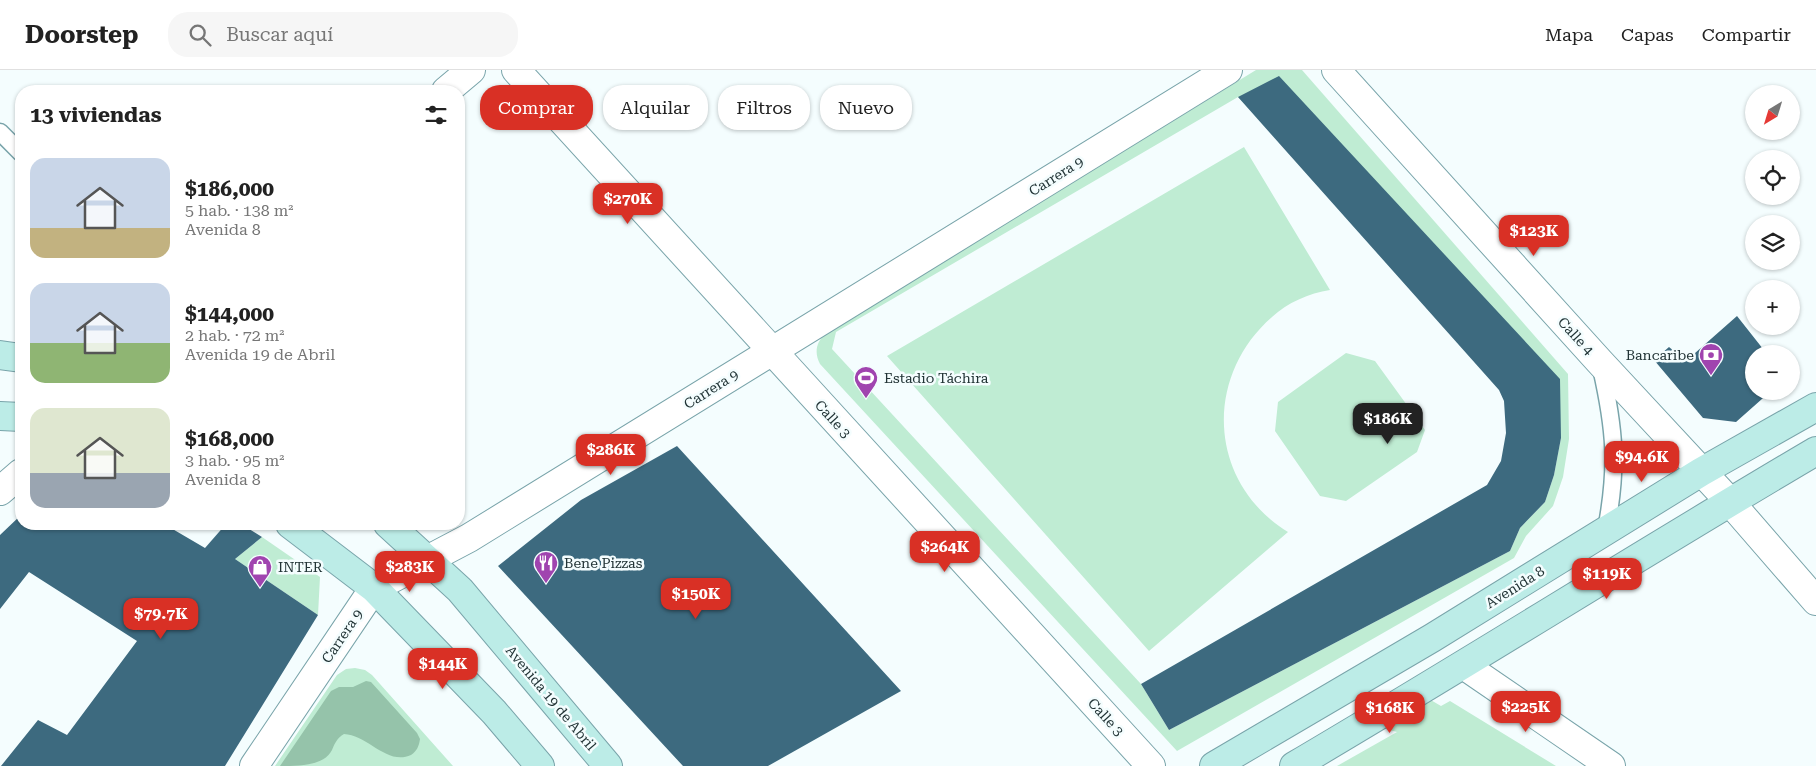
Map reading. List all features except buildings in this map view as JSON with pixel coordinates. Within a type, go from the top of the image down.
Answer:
[{"type":"street","points":[[453,85],[471,70]]},
{"type":"street","name":"Calle 3","points":[[516,70],[1151,766]]},
{"type":"street","name":"Carrera 9","points":[[254,766],[374,588],[469,538],[1228,70]]},
{"type":"street","name":"Calle 4","points":[[1336,70],[1599,361],[1730,502],[1816,601]]},
{"type":"street","points":[[0,355],[15,357]]},
{"type":"street","name":"Avenida 8","points":[[1214,766],[1432,638],[1701,472],[1816,407]]},
{"type":"street","points":[[0,416],[15,417]]},
{"type":"street","points":[[1294,766],[1465,666],[1605,577],[1816,451]]},
{"type":"street","points":[[0,491],[15,478]]},
{"type":"street","points":[[298,530],[374,588],[494,712],[540,766]]},
{"type":"street","name":"Avenida 19 de Abril","points":[[395,530],[460,590],[608,766]]},
{"type":"street","points":[[1465,666],[1611,766]]},
{"type":"lane","points":[[0,132],[15,147]]},
{"type":"lane","points":[[1599,361],[1612,415],[1615,463],[1612,498],[1606,530]]},
{"type":"green space","name":"Estadio Táchira","points":[[1256,70],[1302,70],[1568,374],[1569,439],[1563,477],[1553,506],[1526,536],[1514,558],[1177,751],[820,364],[817,348],[820,340],[826,334]],"holes":[[[1238,97],[1561,438],[1554,475],[1545,502],[1520,528],[1510,551],[1169,730],[1141,684],[832,349],[836,332]]]},
{"type":"green space","points":[[1244,147],[1330,290],[1299,299],[1284,307],[1272,317],[1250,341],[1234,369],[1226,398],[1224,429],[1230,458],[1242,486],[1262,511],[1288,532],[1149,651],[887,356]]},
{"type":"green space","points":[[1346,353],[1375,361],[1425,430],[1417,452],[1346,501],[1320,496],[1275,431],[1278,402]]},
{"type":"green space","points":[[262,537],[320,577],[318,615],[235,559]]},
{"type":"green space","points":[[346,669],[365,670],[372,675],[453,766],[275,766],[337,675]]},
{"type":"green space","points":[[366,681],[371,682],[417,733],[420,739],[415,752],[402,757],[394,756],[361,739],[344,734],[338,739],[328,755],[317,762],[295,766],[280,766],[331,691],[339,687],[353,687]]},
{"type":"green space","points":[[1429,699],[1441,706],[1450,701],[1556,766],[1337,766],[1397,732],[1382,728]]},
{"type":"place","name":"Bancaribe","points":[[1711,376]]},
{"type":"place","name":"Estadio Táchira","points":[[866,399]]},
{"type":"place","name":"Bene Pizzas","points":[[546,584]]},
{"type":"place","name":"INTER","points":[[260,588]]}]
